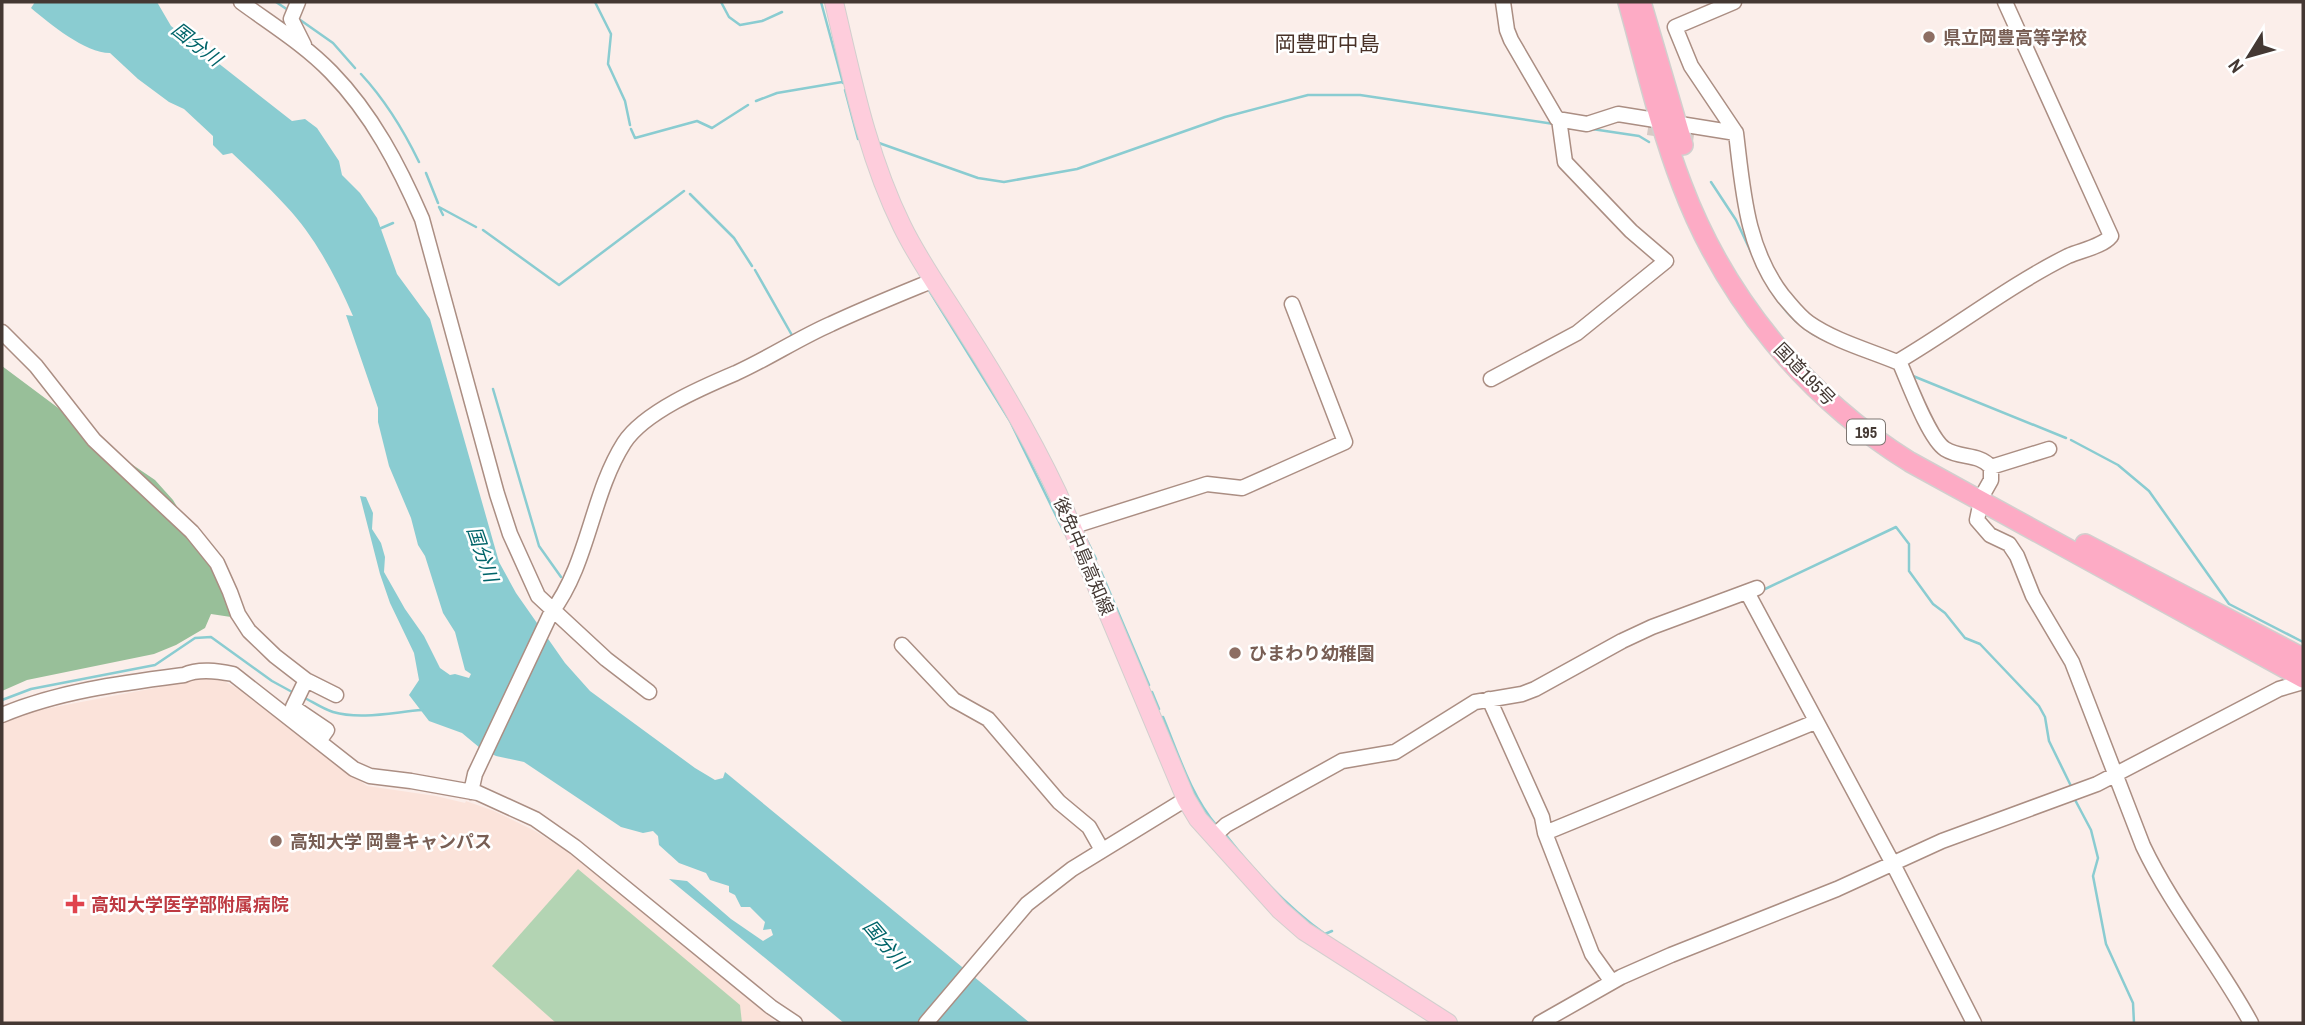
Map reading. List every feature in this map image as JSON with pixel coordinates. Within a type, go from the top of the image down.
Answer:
[{"type":"highway","name":"国道195号","points":[[1628,2],[1661,124],[1682,186],[1716,258],[1765,331],[1790,362],[1828,401],[1881,444],[2303,658]]},
{"type":"highway","name":"国道195号","points":[[1641,2],[1661,124]]},
{"type":"highway","name":"国道195号","points":[[1982,496],[2303,680]]},
{"type":"main road","name":"後免中島高知線","points":[[834,2],[862,120],[881,178],[905,232],[1009,397],[1043,461],[1186,799],[1198,819],[1280,910],[1304,931],[1448,1023]]},
{"type":"street","points":[[291,19],[298,2]]},
{"type":"street","points":[[1492,379],[1577,334],[1666,261],[1631,231],[1565,162],[1560,123],[1511,40],[1503,2]]},
{"type":"street","points":[[1734,2],[1675,27],[1691,66],[1737,138],[1745,210],[1750,230],[1779,290],[1800,316],[1826,333],[1897,362],[1903,368],[1937,443],[1957,456],[1975,457],[1991,467],[2049,449]]},
{"type":"street","points":[[1903,368],[2028,277],[2072,254],[2106,241],[2111,236],[2005,2]]},
{"type":"street","points":[[246,6],[291,19],[309,51]]},
{"type":"street","points":[[246,6],[309,51],[346,90],[383,140],[406,181],[427,237],[493,481],[510,534],[538,596],[606,659],[649,692]]},
{"type":"street","points":[[1560,123],[1587,124],[1618,114],[1737,138]]},
{"type":"street","points":[[1693,135],[1737,138]]},
{"type":"street","points":[[471,792],[475,774],[552,611],[577,566],[597,499],[623,444],[642,423],[677,402],[822,328],[934,280]]},
{"type":"street","points":[[1072,527],[1207,484],[1242,488],[1345,442],[1292,304]]},
{"type":"street","points":[[2,332],[36,366],[94,440],[192,532],[216,563],[238,614],[249,631],[304,684],[336,695]]},
{"type":"street","points":[[1969,441],[1975,457]]},
{"type":"street","points":[[1991,467],[1991,480],[1982,496],[1977,520],[1990,536],[2009,544],[2017,556],[2033,596],[2078,674],[2143,846],[2156,873],[2223,973],[2251,1023]]},
{"type":"street","points":[[1214,836],[1226,825],[1342,761],[1395,752],[1475,702],[1522,694],[1535,689],[1632,636],[1752,590],[1815,722],[1892,862],[1974,1023]]},
{"type":"street","points":[[902,645],[954,700],[988,719],[1063,807],[1089,827],[1102,850]]},
{"type":"street","points":[[2,715],[44,700],[132,682],[213,671],[233,674],[354,769],[370,776],[411,780],[471,792],[508,805],[550,828],[771,1007],[795,1023]]},
{"type":"street","points":[[1540,1023],[1612,982],[1671,955],[1837,889],[1892,862],[1988,822],[2073,794],[2117,775],[2279,689],[2303,680]]},
{"type":"street","points":[[304,684],[293,707],[327,730],[320,740]]},
{"type":"street","points":[[1489,699],[1542,817],[1545,833],[1592,954],[1612,982]]},
{"type":"street","points":[[1545,833],[1815,722]]},
{"type":"street","points":[[926,1023],[1027,904],[1072,869],[1186,799]]},
{"type":"shaded area","name":"高知大学 岡豊キャンパス","points":[[207,678],[224,681],[242,691],[367,786],[465,803],[466,801],[535,831],[567,851],[777,1023],[2,1023],[2,724],[34,711]]},
{"type":"green space","points":[[2,366],[73,419],[110,453],[155,480],[173,500],[225,586],[231,617],[211,614],[205,628],[154,654],[27,680],[2,691]]},
{"type":"green space","points":[[578,869],[740,1005],[742,1023],[556,1023],[492,966]]},
{"type":"water","name":"国分川","points":[[35,2],[157,2],[171,26],[292,121],[305,119],[317,128],[339,161],[342,175],[360,193],[377,218],[397,274],[430,319],[499,562],[516,593],[565,663],[590,691],[695,768],[715,780],[723,778],[725,772],[1030,1023],[844,1023],[669,879],[687,881],[731,919],[763,941],[773,935],[771,929],[763,930],[765,922],[750,907],[741,907],[735,895],[729,892],[729,886],[710,880],[706,873],[679,863],[659,845],[658,836],[653,831],[643,833],[621,827],[524,762],[496,756],[480,748],[462,733],[429,721],[409,695],[419,680],[414,653],[390,603],[380,574],[360,496],[366,497],[373,513],[372,529],[381,543],[385,557],[384,572],[424,636],[440,668],[450,675],[469,678],[471,674],[465,670],[455,632],[443,613],[425,556],[418,545],[411,518],[389,466],[378,422],[378,408],[346,315],[353,316],[332,272],[307,231],[286,206],[232,153],[223,155],[213,145],[213,136],[184,109],[169,102],[138,79],[110,53],[100,52],[79,43],[58,29],[31,8]]},
{"type":"waterway","points":[[276,2],[288,10]]},
{"type":"waterway","points":[[595,2],[611,34],[608,64],[625,101],[630,125]]},
{"type":"waterway","points":[[721,2],[729,17],[740,25],[762,21],[782,12]]},
{"type":"waterway","points":[[821,2],[843,83]]},
{"type":"waterway","points":[[296,17],[333,43],[355,68]]},
{"type":"waterway","points":[[361,74],[393,116],[419,162]]},
{"type":"waterway","points":[[756,101],[777,93],[842,82]]},
{"type":"waterway","points":[[845,90],[858,139]]},
{"type":"waterway","points":[[879,143],[978,178],[1004,182],[1077,169],[1225,117],[1308,95],[1360,95],[1554,124]]},
{"type":"waterway","points":[[631,129],[635,138],[697,121],[712,128],[748,105]]},
{"type":"waterway","points":[[1592,129],[1639,136],[1649,142]]},
{"type":"waterway","points":[[426,173],[438,203]]},
{"type":"waterway","points":[[1711,182],[1736,220],[1751,252]]},
{"type":"waterway","points":[[483,230],[559,285],[684,191]]},
{"type":"waterway","points":[[690,194],[734,238],[752,266]]},
{"type":"waterway","points":[[439,207],[476,227]]},
{"type":"waterway","points":[[439,207],[443,215]]},
{"type":"waterway","points":[[379,229],[393,223]]},
{"type":"waterway","points":[[755,270],[793,337]]},
{"type":"waterway","points":[[1768,286],[1795,321],[1812,334],[1832,343]]},
{"type":"waterway","points":[[927,287],[1010,421],[1065,534]]},
{"type":"waterway","points":[[1913,376],[2066,438]]},
{"type":"waterway","points":[[493,389],[539,546],[561,577]]},
{"type":"waterway","points":[[2071,440],[2118,465],[2149,491],[2229,604],[2303,642]]},
{"type":"waterway","points":[[1763,590],[1896,527],[1909,544],[1909,571],[1933,604],[1945,613],[1965,638],[1980,644],[2039,706],[2045,717],[2049,741],[2071,786]]},
{"type":"waterway","points":[[1082,530],[1096,559]]},
{"type":"waterway","points":[[1099,567],[1149,685]]},
{"type":"waterway","points":[[2,700],[31,689],[155,665],[195,638],[211,637],[272,681],[294,693]]},
{"type":"waterway","points":[[1152,692],[1159,709]]},
{"type":"waterway","points":[[303,697],[329,711],[344,714],[366,715],[422,710]]},
{"type":"waterway","points":[[1163,717],[1192,788],[1217,826]]},
{"type":"waterway","points":[[2073,796],[2091,830],[2098,858],[2093,876],[2106,944],[2133,1003],[2134,1023]]},
{"type":"waterway","points":[[1225,834],[1259,875],[1297,912],[1325,934],[1332,931]]},
{"type":"tunnel","points":[[1648,128],[1694,135]]},
{"type":"place","name":"県立岡豊高等学校","points":[[1929,37]]},
{"type":"place","name":"ひまわり幼稚園","points":[[1235,653]]},
{"type":"place","name":"高知大学 岡豊キャンパス","points":[[276,841]]},
{"type":"place","name":"高知大学医学部附属病院","points":[[75,904]]},
{"type":"district","name":"岡豊町中島","points":[[1327,43]]}]
